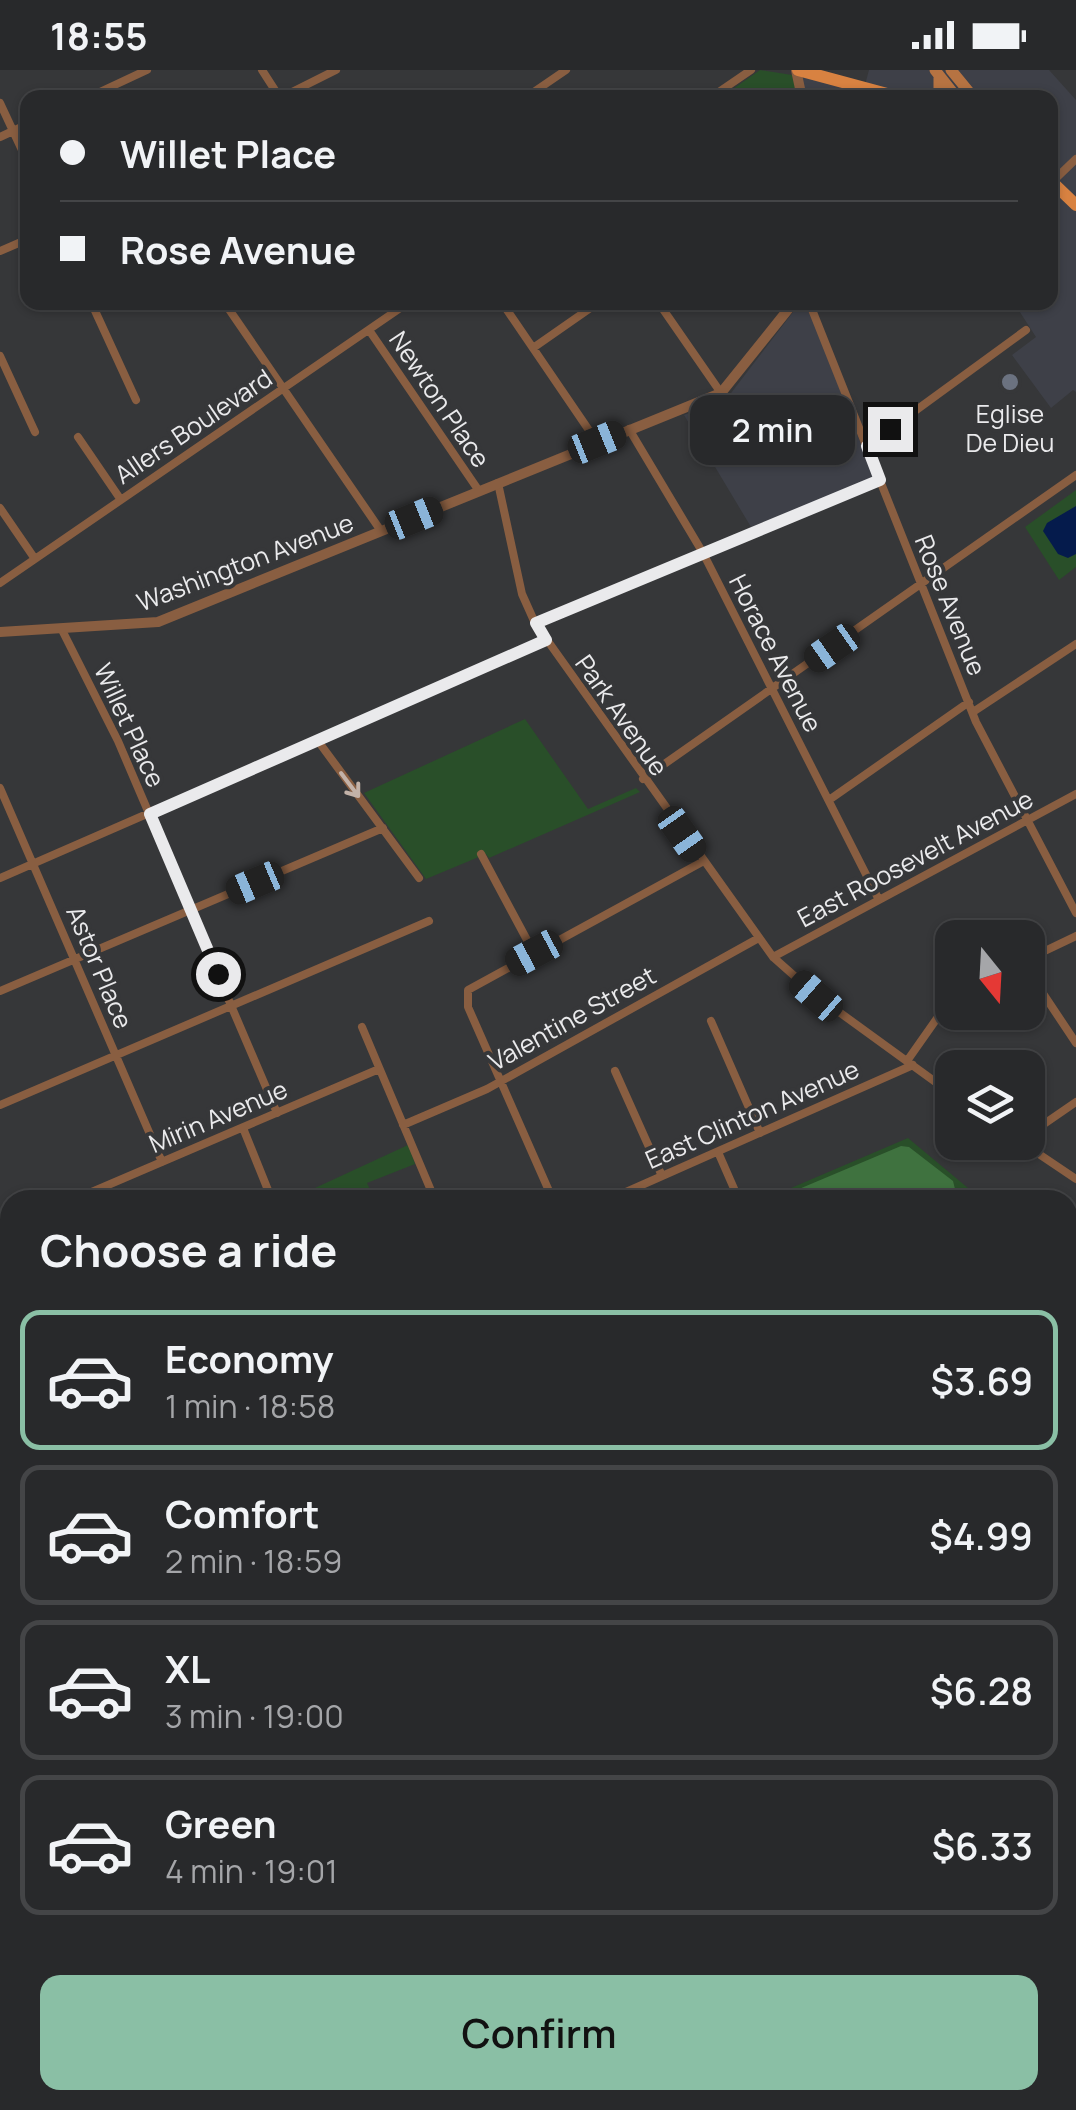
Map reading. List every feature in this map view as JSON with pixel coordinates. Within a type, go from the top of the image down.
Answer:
[{"type":"main road","points":[[797,70],[872,90]]},
{"type":"main road","points":[[951,70],[967,90]]},
{"type":"street","points":[[104,90],[147,70]]},
{"type":"street","points":[[296,90],[336,70]]},
{"type":"street","points":[[537,90],[566,70]]},
{"type":"street","points":[[722,90],[751,70]]},
{"type":"street","points":[[0,102],[20,146]]},
{"type":"street","points":[[0,137],[20,128]]},
{"type":"street","points":[[95,310],[136,400]]},
{"type":"street","points":[[230,310],[381,531]]},
{"type":"street","name":"Allers Boulevard","points":[[0,582],[398,310]]},
{"type":"street","points":[[507,310],[597,442]]},
{"type":"street","points":[[533,348],[588,310]]},
{"type":"street","points":[[663,310],[720,393]]},
{"type":"street","name":"Washington Avenue","points":[[0,632],[158,622],[720,393],[787,310]]},
{"type":"street","name":"Rose Avenue","points":[[812,310],[971,707],[1076,913]]},
{"type":"street","name":"Newton Place","points":[[369,330],[478,491]]},
{"type":"street","points":[[867,446],[1026,330]]},
{"type":"street","points":[[0,356],[35,432]]},
{"type":"street","name":"Horace Avenue","points":[[629,428],[703,553],[880,900]]},
{"type":"street","points":[[78,437],[120,500]]},
{"type":"street","points":[[642,779],[1076,475]]},
{"type":"street","points":[[536,623],[880,480]]},
{"type":"street","name":"Park Avenue","points":[[498,482],[522,594],[536,623],[757,938],[772,957],[816,996],[935,1081]]},
{"type":"street","points":[[0,508],[35,558]]},
{"type":"street","name":"Willet Place","points":[[62,630],[150,814],[277,1113]]},
{"type":"street","points":[[0,878],[546,640]]},
{"type":"street","points":[[829,800],[904,748],[1076,644]]},
{"type":"street","points":[[318,742],[419,878]]},
{"type":"street","name":"Astor Place","points":[[0,788],[162,1162]]},
{"type":"street","name":"East Roosevelt Avenue","points":[[772,957],[1076,794]]},
{"type":"street","points":[[0,991],[382,828]]},
{"type":"street","points":[[481,854],[534,953]]},
{"type":"street","points":[[549,1190],[466,996],[470,988],[702,862]]},
{"type":"street","points":[[0,1105],[429,921]]},
{"type":"street","points":[[1045,951],[1076,936]]},
{"type":"street","name":"Valentine Street","points":[[403,1126],[500,1080],[757,938]]},
{"type":"street","points":[[1045,997],[1076,1043]]},
{"type":"street","points":[[711,1021],[760,1133]]},
{"type":"street","points":[[910,1063],[935,1024]]},
{"type":"street","points":[[362,1027],[431,1190]]},
{"type":"street","name":"East Clinton Avenue","points":[[630,1190],[910,1063]]},
{"type":"street","name":"Mirin Avenue","points":[[96,1190],[380,1069]]},
{"type":"street","points":[[615,1071],[662,1176]]},
{"type":"street","points":[[1045,1123],[1076,1102]]},
{"type":"street","points":[[243,1128],[268,1190]]},
{"type":"street","points":[[718,1152],[735,1190]]},
{"type":"street","points":[[1045,1158],[1076,1179]]},
{"type":"shaded area","points":[[869,70],[1049,70],[1076,100],[1076,392],[1073,390],[1051,408],[1012,355],[1036,337],[1019,310],[1058,310],[1058,90],[796,90],[792,75],[865,85]]},
{"type":"shaded area","points":[[795,310],[810,310],[874,478],[751,527],[684,415],[728,397]]},
{"type":"green space","points":[[760,70],[792,75],[796,90],[731,90]]},
{"type":"green space","points":[[1076,490],[1076,567],[1059,580],[1025,527]]},
{"type":"green space","points":[[525,719],[588,809],[636,788],[640,792],[489,858],[486,854],[426,879],[364,793]]},
{"type":"green space","points":[[908,1138],[968,1188],[792,1190]]},
{"type":"green space","points":[[408,1145],[415,1164],[367,1183],[370,1190],[311,1190]]},
{"type":"green space","points":[[901,1146],[909,1147],[953,1181],[955,1190],[885,1188],[799,1189]]},
{"type":"water","points":[[1076,506],[1076,554],[1068,558],[1058,554],[1043,531],[1047,523]]},
{"type":"place","name":"Eglise De Dieu","points":[[1010,382]]},
{"type":"route","points":[[218,974],[150,814],[546,640],[536,623],[880,480],[867,446],[890,429]]}]
